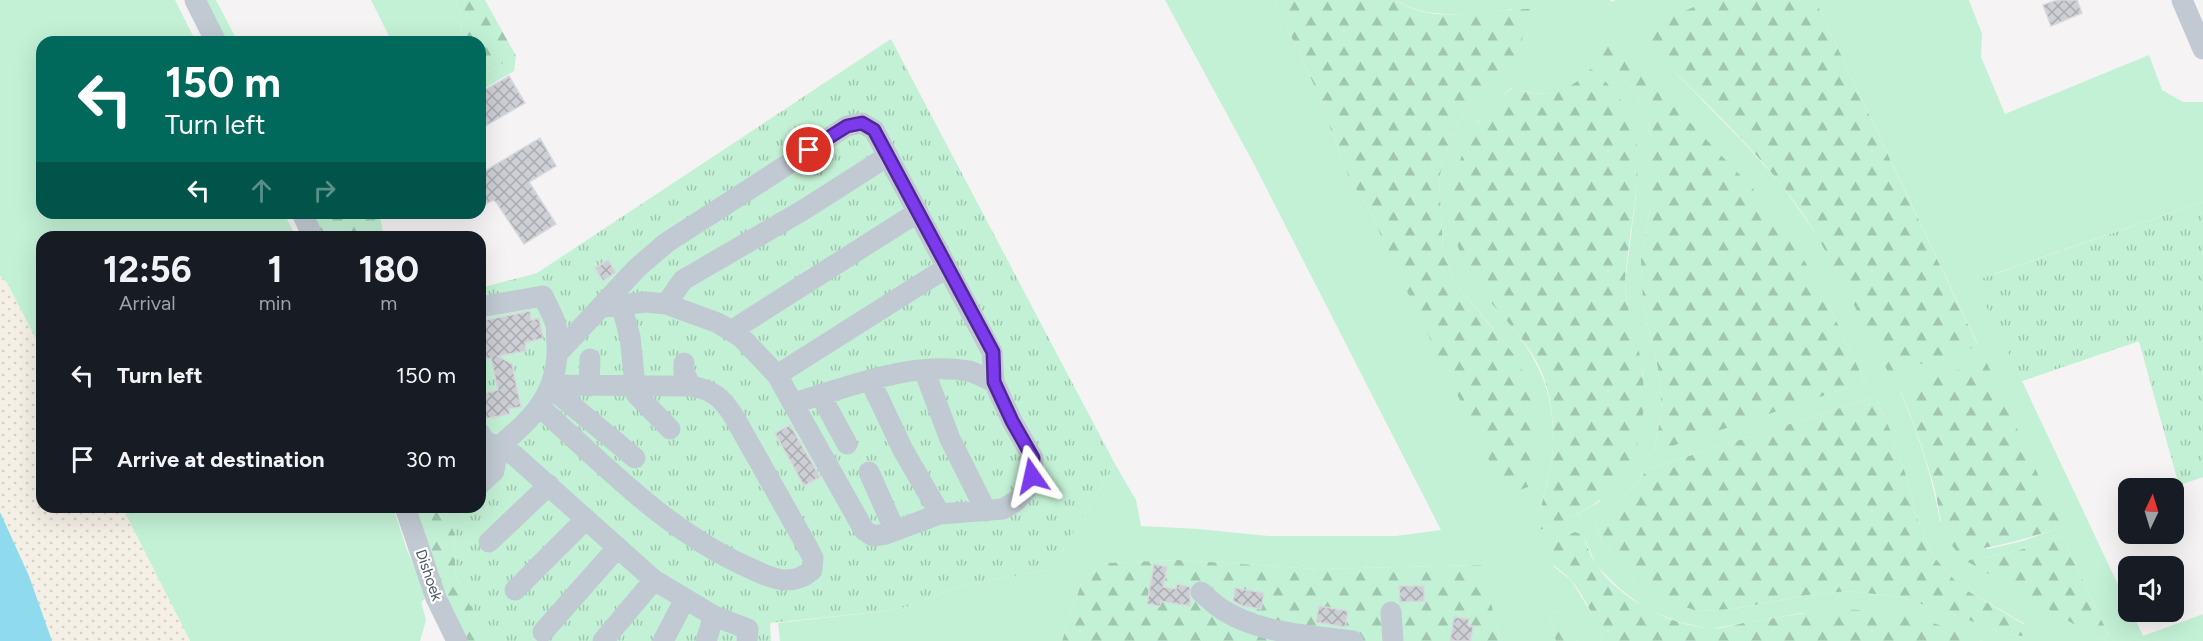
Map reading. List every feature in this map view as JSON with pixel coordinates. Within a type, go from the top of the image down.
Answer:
[{"type":"street","points":[[195,0],[213,36]]},
{"type":"street","points":[[2182,0],[2203,49]]},
{"type":"street","points":[[557,354],[612,305],[637,268],[666,243],[847,126],[862,123],[874,130],[993,352],[994,382],[1033,458],[1032,476],[1025,491],[1004,509],[940,514],[895,531],[873,536],[864,530],[777,375],[741,337],[709,320],[666,304],[646,302],[612,305]]},
{"type":"street","points":[[666,304],[683,280],[805,209],[888,156]]},
{"type":"street","points":[[731,331],[918,212]]},
{"type":"street","points":[[777,375],[946,268]]},
{"type":"street","points":[[486,306],[543,296],[556,325],[557,354],[551,388],[540,407],[516,433],[498,447],[494,471],[486,478]]},
{"type":"street","points":[[612,305],[630,337],[633,386],[636,394],[670,429]]},
{"type":"street","points":[[589,386],[590,359]]},
{"type":"street","points":[[684,363],[684,373],[691,386]]},
{"type":"street","points":[[794,403],[870,380],[924,370],[970,371],[994,382]]},
{"type":"street","points":[[924,370],[950,439],[986,511]]},
{"type":"street","points":[[870,380],[903,450],[940,514]]},
{"type":"street","points":[[540,407],[650,505],[720,556],[765,575],[786,580],[803,578],[812,570],[813,558],[808,548],[734,415],[722,399],[706,389],[691,386],[562,385],[551,388]]},
{"type":"street","points":[[551,388],[635,458]]},
{"type":"street","points":[[821,396],[847,444]]},
{"type":"street","points":[[486,442],[514,455],[654,580],[714,616],[748,629],[747,641]]},
{"type":"street","points":[[869,472],[895,531]]},
{"type":"street","points":[[489,542],[549,484]]},
{"type":"street","name":"Dishoek","points":[[407,513],[436,598],[457,641]]},
{"type":"street","points":[[515,590],[586,519]]},
{"type":"street","points":[[543,632],[617,548]]},
{"type":"street","points":[[603,641],[654,580]]},
{"type":"street","points":[[1201,592],[1222,609],[1249,622],[1284,632],[1353,641]]},
{"type":"street","points":[[663,641],[686,599]]},
{"type":"street","points":[[1391,612],[1393,641]]},
{"type":"street","points":[[706,641],[714,616]]},
{"type":"green space","points":[[0,0],[175,0],[193,36],[36,36],[36,219],[287,219],[293,231],[36,231],[36,339],[7,283],[0,276]]},
{"type":"green space","points":[[205,0],[216,0],[235,36],[223,36]]},
{"type":"green space","points":[[371,0],[456,0],[462,16],[461,36],[389,36]]},
{"type":"green space","points":[[456,0],[485,0],[516,56],[486,73],[486,36],[461,36],[462,16]]},
{"type":"green space","points":[[1165,0],[1274,0],[1316,89],[1349,178],[1372,214],[1386,248],[1495,331],[1455,283],[1443,250],[1439,178],[1458,122],[1479,98],[1512,9],[1468,14],[1437,13],[1408,7],[1396,0],[1610,0],[1611,2],[1616,0],[1710,0],[1636,32],[1782,185],[1815,233],[1978,345],[1815,0],[1969,0],[1982,34],[1981,57],[2005,114],[2149,55],[2162,90],[2183,102],[2203,102],[2203,202],[1993,274],[2203,320],[2203,477],[2184,483],[2184,478],[2177,478],[2139,341],[2022,381],[2118,585],[2118,622],[2137,622],[2143,636],[2203,614],[2203,641],[1982,641],[1922,620],[1802,613],[1710,629],[1679,622],[1646,609],[1619,588],[1596,565],[1583,535],[1553,566],[1571,580],[1596,621],[1602,641],[1578,641],[1562,611],[1549,614],[1556,641],[1500,641],[1481,565],[1318,569],[1177,560],[1106,563],[1083,578],[1062,641],[780,641],[778,623],[906,607],[960,586],[1051,569],[1115,464],[1136,500],[1141,526],[1268,536],[1396,536],[1441,530],[1255,166]],"holes":[[[1599,53],[1755,191],[1823,293],[1865,382],[1654,451],[1662,411],[1658,368],[1643,305],[1641,260],[1652,197],[1652,137],[1645,111],[1633,90],[1619,72]],[[1590,69],[1637,157],[1636,196],[1625,283],[1628,312],[1643,375],[1599,502],[1541,530],[1542,502],[1551,467],[1553,436],[1551,408],[1545,384],[1523,342],[1471,277],[1477,123],[1511,88],[1536,93],[1554,93],[1570,88]],[[1900,391],[2061,527],[2023,541],[1988,549],[1940,521],[1929,471]],[[1875,397],[1893,436],[1912,494],[1914,511],[1933,556],[1961,587],[2025,624],[2021,636],[2012,635],[1901,597],[1849,591],[1808,595],[1734,609],[1697,611],[1636,584],[1601,540],[1596,523],[1630,491],[1648,469]],[[2062,536],[2109,636],[2099,639],[1969,561],[2039,546]]]},
{"type":"green space","points":[[1274,0],[1396,0],[1427,13],[1444,14],[1530,9],[1522,39],[1509,70],[1479,98],[1458,122],[1439,178],[1443,250],[1455,283],[1515,356],[1532,390],[1537,433],[1528,487],[1506,495],[1386,248],[1372,214],[1349,178],[1316,89]]},
{"type":"green space","points":[[1710,0],[1815,0],[1978,346],[1889,374],[1826,251],[1797,205],[1747,144],[1635,32]]},
{"type":"green space","points":[[1610,38],[1755,191],[1794,243],[1823,293],[1865,382],[1654,452],[1662,411],[1658,368],[1643,305],[1641,260],[1652,197],[1652,137],[1645,111],[1633,90],[1619,72],[1599,53]]},
{"type":"green space","points":[[891,39],[1115,464],[1051,569],[960,586],[906,607],[770,623],[771,641],[487,641],[456,576],[454,532],[446,513],[486,513],[486,286],[537,273]]},
{"type":"green space","points":[[516,56],[514,71],[486,87],[486,73]]},
{"type":"green space","points":[[1590,69],[1601,76],[1627,108],[1633,121],[1636,137],[1638,170],[1625,285],[1642,370],[1643,418],[1629,464],[1612,488],[1592,506],[1580,513],[1540,530],[1542,503],[1551,467],[1553,445],[1552,413],[1548,392],[1535,358],[1474,282],[1462,260],[1454,220],[1453,200],[1460,159],[1477,124],[1493,105],[1512,88],[1534,93],[1564,89]]},
{"type":"green space","points":[[2203,202],[2203,477],[2184,483],[2184,478],[2177,478],[2139,341],[2022,381],[1974,281]]},
{"type":"green space","points":[[310,219],[380,219],[383,231],[315,231]]},
{"type":"green space","points":[[1986,361],[2062,527],[2010,542],[1957,552],[1946,535],[1940,519],[1936,493],[1926,459],[1900,390]]},
{"type":"green space","points":[[1875,397],[1893,436],[1912,494],[1914,511],[1933,556],[1961,587],[2025,625],[2026,633],[2022,636],[2012,635],[1901,597],[1849,591],[1808,595],[1733,609],[1697,611],[1668,601],[1636,584],[1601,540],[1596,522],[1630,491],[1648,469]]},
{"type":"green space","points":[[125,513],[395,513],[407,550],[427,597],[421,602],[426,620],[420,641],[190,641]]},
{"type":"green space","points":[[415,513],[446,513],[454,532],[456,576],[488,641],[464,641]]},
{"type":"green space","points":[[1575,532],[1583,535],[1594,561],[1617,588],[1646,608],[1677,622],[1718,628],[1808,613],[1879,611],[1949,628],[1982,641],[1602,641],[1593,617],[1572,581],[1549,561],[1543,550],[1544,545]]},
{"type":"green space","points":[[2062,536],[2109,636],[2099,639],[1968,562],[2028,548]]},
{"type":"green space","points":[[1177,560],[1318,569],[1482,565],[1500,641],[1062,641],[1083,578],[1106,563]]},
{"type":"green space","points":[[1562,611],[1578,641],[1556,641],[1549,614]]},
{"type":"sand","points":[[0,276],[7,283],[36,339],[36,513],[125,513],[190,641],[52,641],[29,576],[0,512]]},
{"type":"water","points":[[0,512],[29,576],[52,641],[0,641]]},
{"type":"building","points":[[2057,0],[2077,0],[2082,13],[2051,26],[2043,5]]},
{"type":"building","points":[[509,76],[525,103],[486,126],[486,89]]},
{"type":"building","points":[[540,138],[556,166],[529,182],[556,224],[524,244],[496,202],[493,200],[486,204],[486,170]]},
{"type":"building","points":[[608,260],[616,272],[603,281],[595,268]]},
{"type":"building","points":[[530,311],[531,320],[539,318],[543,338],[525,343],[526,351],[498,356],[512,364],[521,407],[509,409],[510,414],[486,418],[486,393],[498,390],[491,358],[486,359],[486,320]]},
{"type":"building","points":[[790,425],[820,477],[804,486],[775,433]]},
{"type":"building","points":[[1154,564],[1167,567],[1163,587],[1176,589],[1177,584],[1190,587],[1190,606],[1161,601],[1160,606],[1147,604]]},
{"type":"building","points":[[1399,586],[1424,586],[1424,601],[1400,602]]},
{"type":"building","points":[[1235,588],[1264,593],[1261,609],[1243,606],[1233,601]]},
{"type":"building","points":[[1319,606],[1348,611],[1345,627],[1316,622]]},
{"type":"building","points":[[1454,617],[1469,619],[1468,625],[1473,626],[1471,641],[1450,641]]},
{"type":"route","points":[[809,150],[847,126],[862,123],[874,130],[993,352],[994,382],[1033,458],[1032,476]]}]
